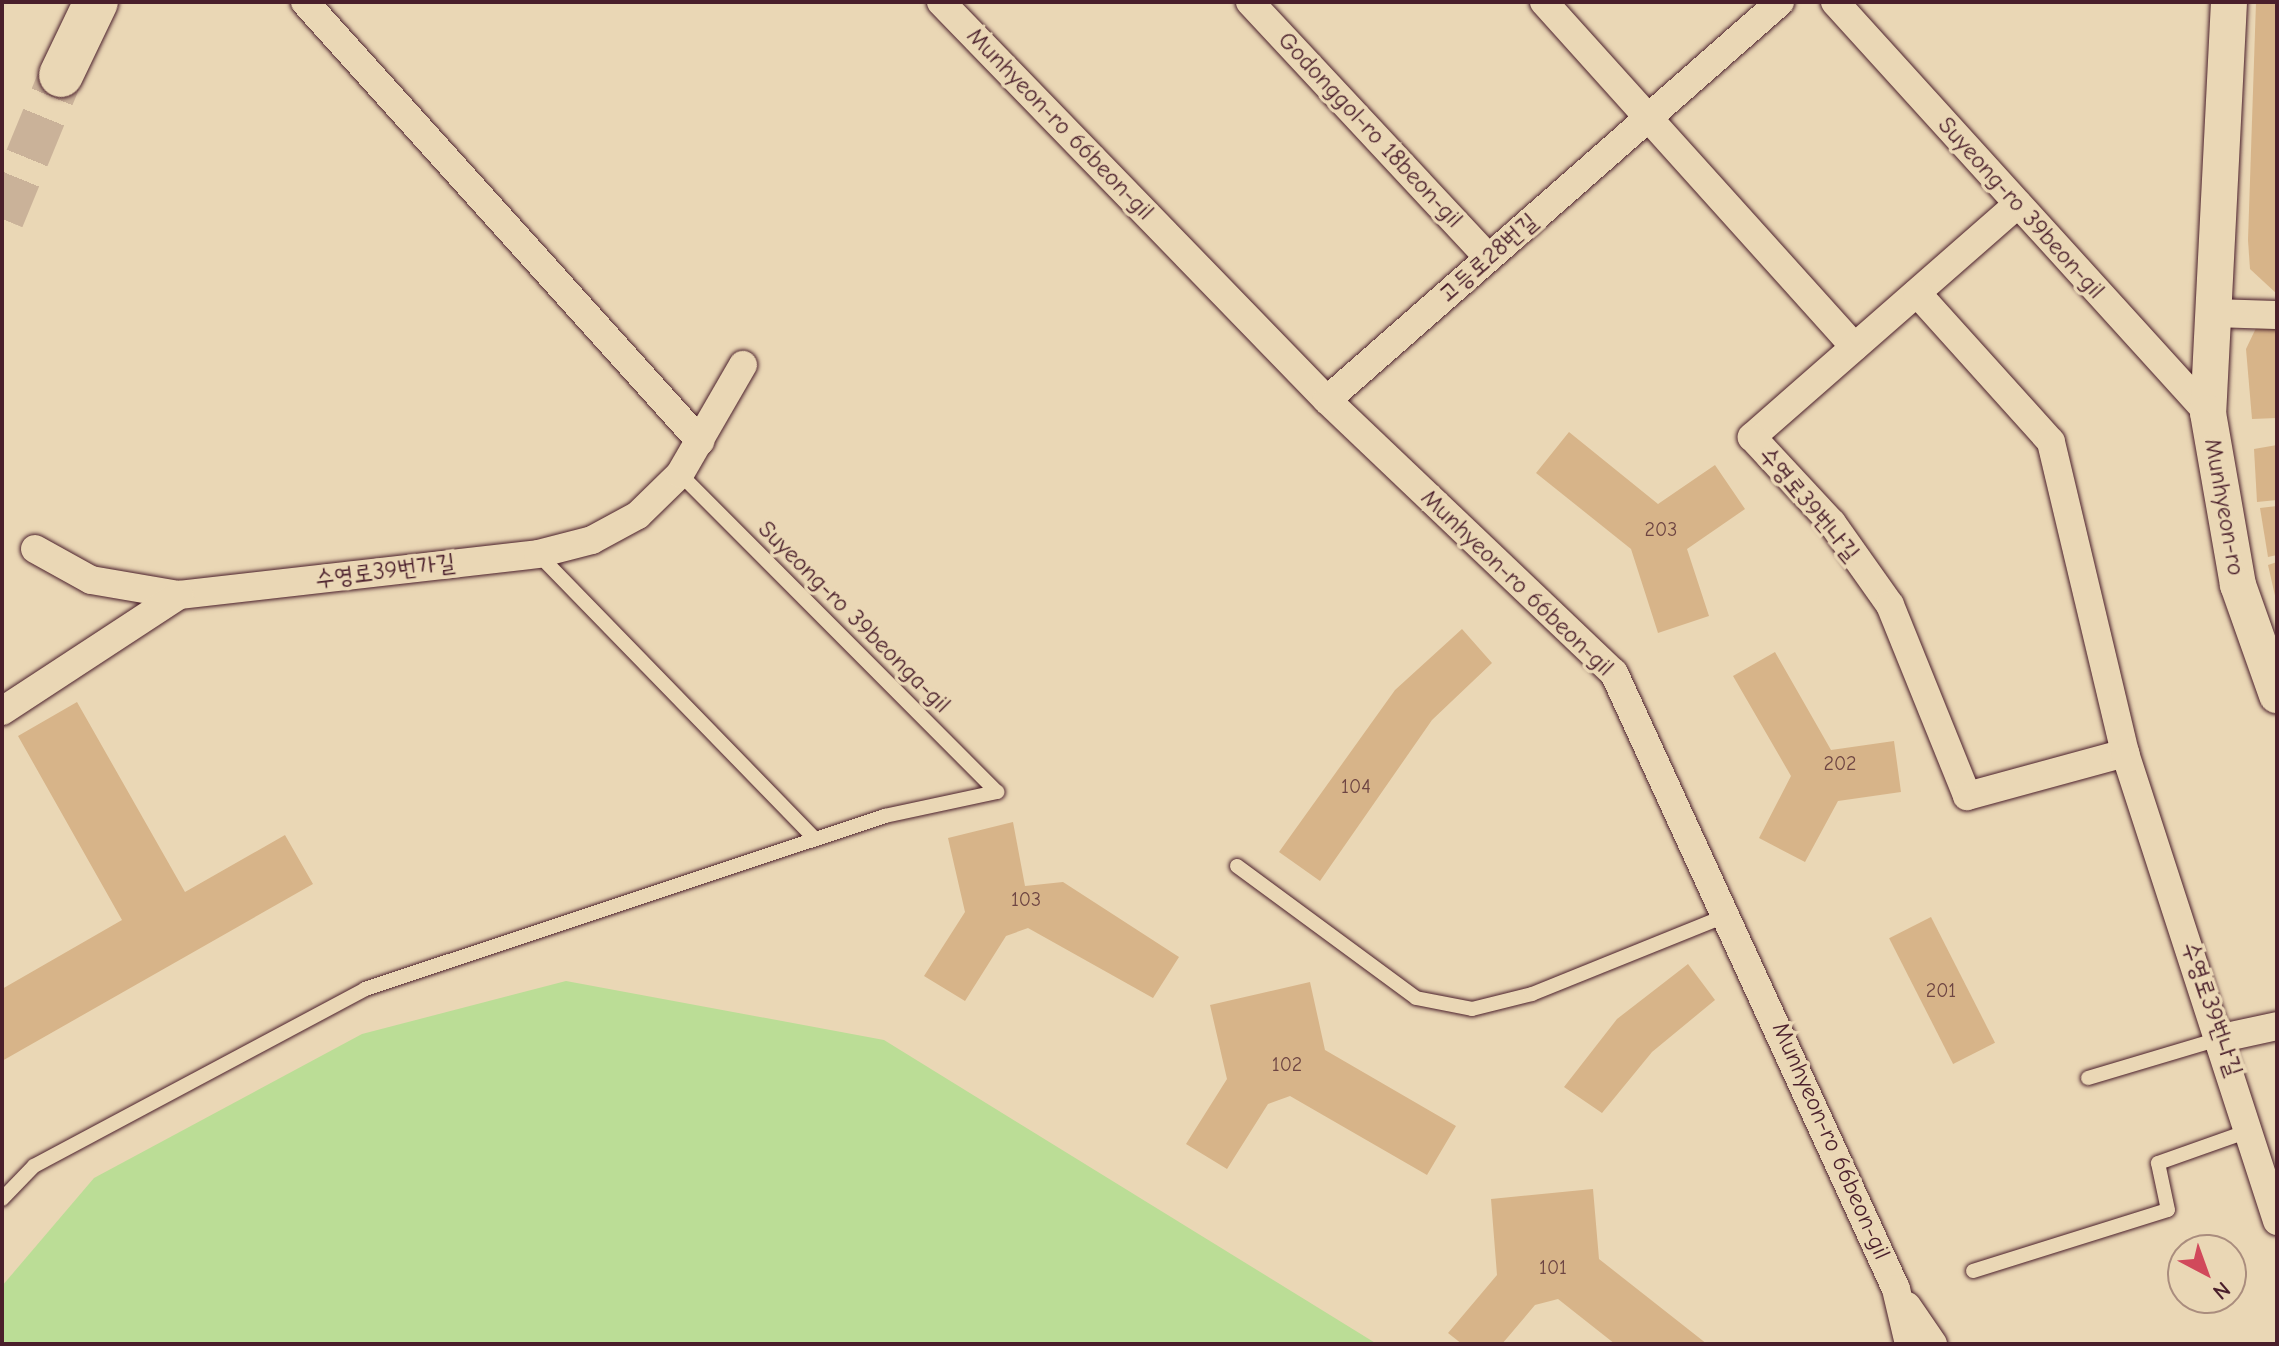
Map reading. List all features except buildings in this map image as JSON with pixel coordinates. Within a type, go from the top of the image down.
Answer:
[{"type":"highway","points":[[61,75],[96,2]]},
{"type":"street","points":[[305,2],[700,441]]},
{"type":"street","name":"Munhyeon-ro 66beon-gil","points":[[941,2],[1327,400],[1614,673],[1730,914],[1896,1289],[1909,1344]]},
{"type":"street","name":"Godonggol-ro 18beon-gil","points":[[1250,2],[1489,258]]},
{"type":"street","points":[[1544,2],[1650,116],[1855,347]]},
{"type":"street","name":"고등로28번길","points":[[1327,400],[1780,2]]},
{"type":"street","name":"Suyeong-ro 39beon-gil","points":[[1835,2],[2208,413]]},
{"type":"street","name":"Munhyeon-ro","points":[[2229,2],[2208,413],[2238,585],[2277,695]]},
{"type":"street","name":"수영로39번나길","points":[[2018,204],[1752,437],[1832,523],[1890,605],[1967,796],[2125,753]]},
{"type":"street","name":"수영로39번나길","points":[[1917,293],[2051,442],[2125,753],[2252,1130],[2277,1221]]},
{"type":"street","points":[[2212,313],[2277,315]]},
{"type":"street","name":"수영로39번가길","points":[[35,549],[91,580],[179,595],[538,554],[592,540],[638,515],[680,474],[743,365]]},
{"type":"street","points":[[2,711],[179,595]]},
{"type":"street","points":[[2222,1038],[2277,1026]]},
{"type":"street","points":[[1896,1289],[1933,1344]]},
{"type":"lane","name":"Suyeong-ro 39beonga-gil","points":[[680,474],[997,792],[815,839]]},
{"type":"lane","points":[[2,1199],[34,1166],[365,989],[815,839],[538,554]]},
{"type":"lane","points":[[1237,866],[1416,998],[1472,1009],[1532,994],[1730,914]]},
{"type":"lane","points":[[2088,1078],[2222,1038]]},
{"type":"lane","points":[[1973,1271],[2168,1210],[2158,1163],[2252,1130]]},
{"type":"green space","points":[[566,981],[884,1040],[1377,1344],[2,1344],[2,1286],[94,1178],[362,1034]]},
{"type":"tunnel","points":[[2,219],[61,75]]}]
